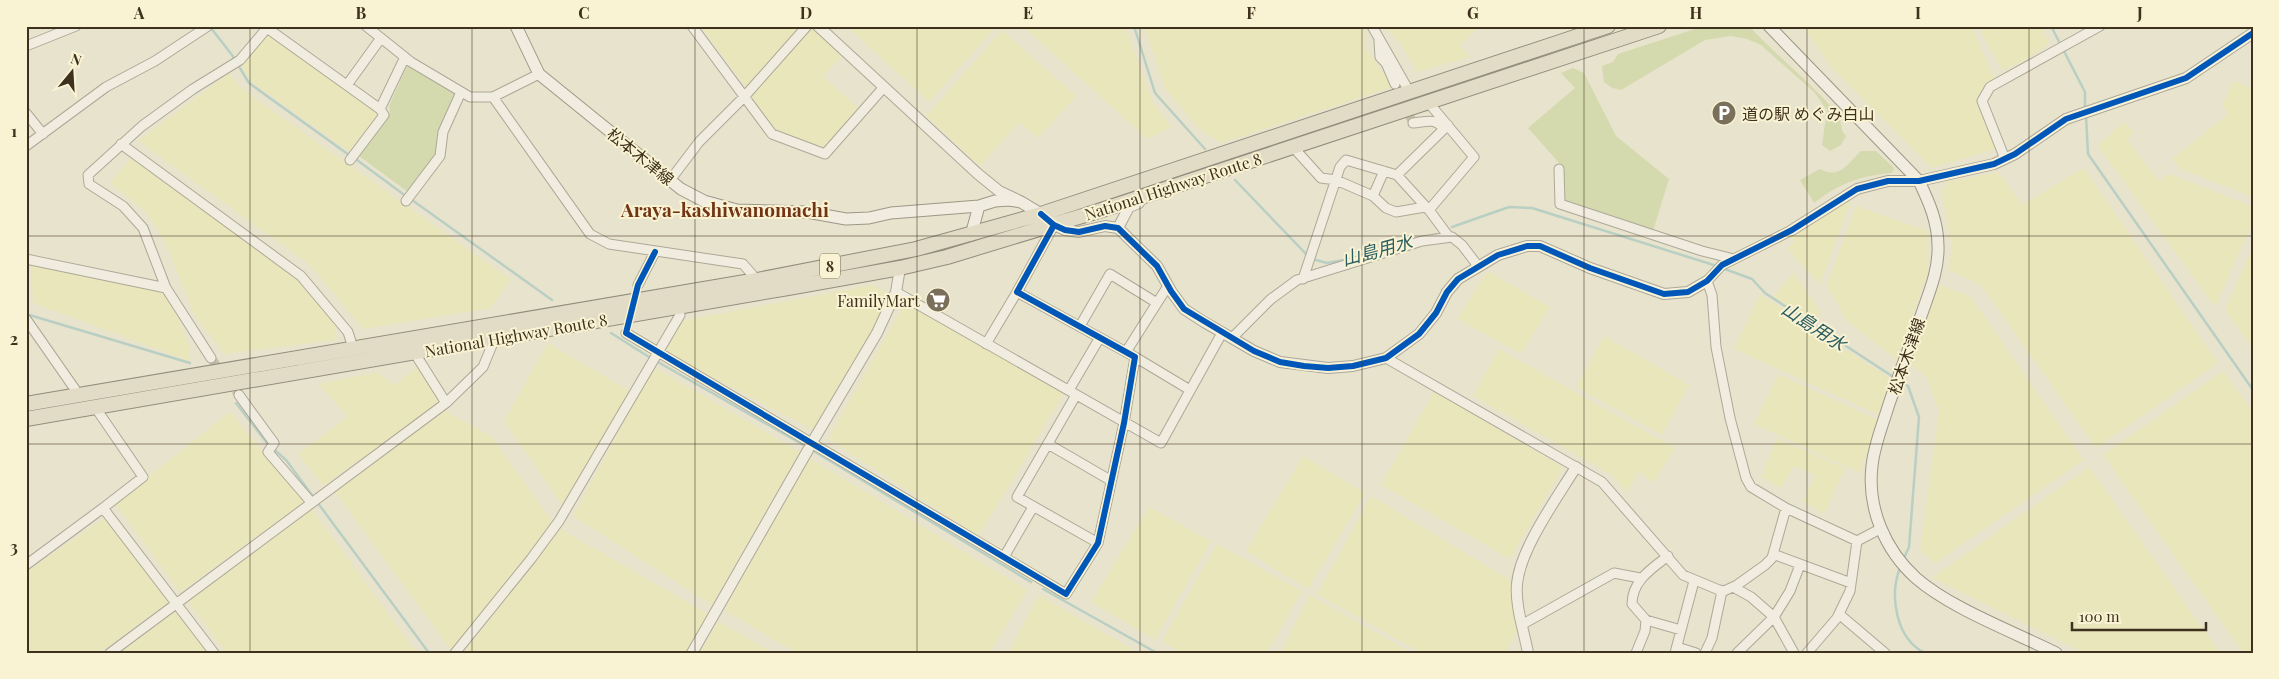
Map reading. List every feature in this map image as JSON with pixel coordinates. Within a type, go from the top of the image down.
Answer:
[{"type":"highway","name":"National Highway Route 8","points":[[26,404],[757,280],[916,249],[1041,214],[1209,160],[1608,26]]},
{"type":"highway","name":"National Highway Route 8","points":[[26,420],[900,268],[947,257],[1054,225],[1659,26]]},
{"type":"main road","name":"松本木津線","points":[[516,26],[539,74],[681,189],[704,201],[737,210],[807,212],[858,220],[891,212],[979,206],[996,200],[1022,202],[1041,214]]},
{"type":"main road","name":"松本木津線","points":[[1769,26],[1919,181],[1934,211],[1938,246],[1934,278],[1874,450],[1872,467],[1873,502],[1880,529],[1904,565],[1916,578],[1954,603],[2056,653]]},
{"type":"main road","points":[[971,235],[979,206]]},
{"type":"street","points":[[26,46],[76,26]]},
{"type":"street","points":[[366,26],[405,57],[470,97],[493,97],[539,74]]},
{"type":"street","points":[[692,26],[772,134],[825,154],[884,87]]},
{"type":"street","points":[[671,179],[699,142],[744,97],[807,26]]},
{"type":"street","points":[[818,26],[999,191],[1022,202]]},
{"type":"street","points":[[1372,26],[1408,92]]},
{"type":"street","points":[[2005,159],[1982,101],[1986,92],[1990,87],[2100,26]]},
{"type":"street","points":[[211,358],[166,288],[143,228],[123,206],[89,184],[88,174],[142,126],[193,89],[240,60],[266,27],[380,108],[384,115],[350,160]]},
{"type":"street","points":[[26,146],[106,87],[155,61],[205,28]]},
{"type":"street","points":[[1041,214],[1054,225],[1079,232],[1105,226],[1118,228],[1157,266],[1168,286],[1184,308],[1254,351],[1280,362],[1304,366],[1328,368],[1353,366],[1386,358],[1419,334],[1436,313],[1447,292],[1458,279],[1498,255],[1527,246],[1540,246],[1590,268],[1664,294],[1688,292],[1707,281],[1720,268],[1734,259],[1792,230],[1857,189],[1888,181],[1919,181],[1994,164],[2005,159],[2066,119],[2186,78],[2253,33]]},
{"type":"street","points":[[348,85],[382,38]]},
{"type":"street","points":[[1379,38],[1380,57],[1386,63],[1395,84]]},
{"type":"street","points":[[380,108],[405,57]]},
{"type":"street","points":[[406,201],[440,156],[443,132],[461,92]]},
{"type":"street","points":[[493,97],[590,234],[609,244],[743,264],[757,280]]},
{"type":"street","points":[[1428,102],[1446,127],[1474,157],[1428,209]]},
{"type":"street","points":[[26,114],[43,134]]},
{"type":"street","points":[[1413,123],[1431,121],[1438,122],[1446,127]]},
{"type":"street","points":[[1397,175],[1446,127]]},
{"type":"street","points":[[121,144],[301,276],[348,332],[353,348]]},
{"type":"street","points":[[1293,146],[1321,178],[1336,180],[1373,196],[1386,208],[1396,212],[1425,206],[1428,209]]},
{"type":"street","points":[[1303,279],[1340,167],[1346,160],[1397,175],[1428,209],[1449,237],[1462,245],[1478,266]]},
{"type":"street","points":[[1559,169],[1560,204],[1702,251],[1734,259]]},
{"type":"street","points":[[1373,196],[1384,171]]},
{"type":"street","points":[[1118,228],[1129,208],[1186,188],[1204,176]]},
{"type":"street","points":[[986,344],[1054,225]]},
{"type":"street","points":[[1232,338],[1271,299],[1297,280],[1422,241],[1449,237]]},
{"type":"street","points":[[638,285],[656,252]]},
{"type":"street","points":[[26,259],[166,288]]},
{"type":"street","points":[[692,653],[876,333],[896,292],[900,268]]},
{"type":"street","points":[[1080,326],[1110,274],[1157,304]]},
{"type":"street","points":[[1707,281],[1712,295],[1716,347],[1724,392],[1746,478],[1751,487],[1786,508],[1857,541]]},
{"type":"street","points":[[1126,352],[1168,286]]},
{"type":"street","points":[[896,292],[1161,443],[1222,333]]},
{"type":"street","points":[[1017,292],[1080,326],[1099,339],[1135,357],[1190,390]]},
{"type":"street","points":[[455,653],[531,560],[559,521],[657,352],[680,316],[678,307]]},
{"type":"street","points":[[26,319],[79,395]]},
{"type":"street","points":[[626,333],[810,447],[1004,556],[1040,580],[1066,594],[1098,543],[1110,480],[1124,423],[1135,357]]},
{"type":"street","points":[[110,653],[446,403],[483,367],[495,338]]},
{"type":"street","points":[[1098,543],[1017,497],[1048,444],[1099,339]]},
{"type":"street","points":[[414,352],[446,403]]},
{"type":"street","points":[[1386,358],[1602,482],[1683,574],[1694,581],[1704,582],[1722,591],[1732,587],[1765,565],[1773,554],[1786,508]]},
{"type":"street","points":[[239,395],[274,443],[268,452],[314,500]]},
{"type":"street","points":[[26,565],[143,477],[95,408]]},
{"type":"street","points":[[1048,444],[1110,480]]},
{"type":"street","points":[[1528,653],[1517,585],[1520,567],[1534,537],[1576,467]]},
{"type":"street","points":[[1004,556],[1033,507]]},
{"type":"street","points":[[103,508],[214,653]]},
{"type":"street","points":[[1857,541],[1880,529]]},
{"type":"street","points":[[1807,653],[1839,614],[1850,591],[1857,541]]},
{"type":"street","points":[[1773,554],[1851,583]]},
{"type":"street","points":[[1668,556],[1640,578],[1634,590],[1632,604],[1646,620],[1681,630]]},
{"type":"street","points":[[1737,653],[1774,617],[1790,591],[1800,565]]},
{"type":"street","points":[[1523,624],[1614,573],[1640,578]]},
{"type":"street","points":[[1694,581],[1676,650],[1696,653]]},
{"type":"street","points":[[1732,587],[1751,597],[1774,617],[1794,653]]},
{"type":"street","points":[[1705,653],[1712,638],[1722,591]]},
{"type":"street","points":[[1839,614],[1885,653]]},
{"type":"street","points":[[1636,653],[1645,631],[1646,620]]},
{"type":"shaded area","points":[[700,26],[801,26],[747,88]]},
{"type":"shaded area","points":[[846,26],[997,26],[929,102]]},
{"type":"shaded area","points":[[1023,26],[1125,26],[1153,103],[1171,127],[1147,139]]},
{"type":"shaded area","points":[[1144,26],[1365,26],[1365,47],[1393,87],[1221,143],[1199,129],[1165,89]]},
{"type":"shaded area","points":[[1384,26],[1480,26],[1460,45],[1470,57],[1417,72],[1401,44]]},
{"type":"shaded area","points":[[1802,26],[1971,26],[1994,78],[1977,96],[1999,148],[1932,168],[1833,69]]},
{"type":"shaded area","points":[[1978,26],[2040,26],[2049,44],[2022,62],[2002,70]]},
{"type":"shaded area","points":[[813,27],[844,53],[823,77],[860,109],[824,149],[777,131],[751,97]]},
{"type":"shaded area","points":[[1002,30],[1076,96],[1038,138],[1019,122],[980,166],[926,116]]},
{"type":"shaded area","points":[[268,32],[381,115],[353,154],[250,81],[240,64]]},
{"type":"shaded area","points":[[229,73],[241,88],[510,279],[491,308],[363,329],[309,264],[138,141]]},
{"type":"shaded area","points":[[2234,81],[2252,88],[2253,86],[2253,197],[2180,169],[2172,159],[2228,114],[2222,105]]},
{"type":"shaded area","points":[[2123,122],[2134,132],[2127,140],[2159,181],[2170,174],[2253,207],[2253,221],[2215,307],[2098,146]]},
{"type":"shaded area","points":[[131,158],[298,280],[336,326],[336,340],[224,354],[194,314],[164,240],[145,211],[110,183]]},
{"type":"shaded area","points":[[2084,168],[2218,363],[2096,448],[1981,285],[1948,270],[1952,248],[1942,193],[1946,182],[1999,172],[2022,205]]},
{"type":"shaded area","points":[[1851,200],[1820,284],[1788,250],[1794,241],[1788,236]]},
{"type":"shaded area","points":[[1856,206],[1928,231],[1928,272],[1897,360],[1847,321],[1827,286]]},
{"type":"shaded area","points":[[2253,246],[2253,348],[2225,310]]},
{"type":"shaded area","points":[[31,264],[167,292],[189,345],[189,361],[33,303]]},
{"type":"shaded area","points":[[1487,271],[1550,307],[1521,354],[1458,319]]},
{"type":"shaded area","points":[[1794,273],[1821,312],[1813,321],[1773,297]]},
{"type":"shaded area","points":[[872,285],[892,295],[813,430],[663,351],[681,321]]},
{"type":"shaded area","points":[[1939,285],[1970,296],[2084,460],[1935,563],[1920,551],[1939,412],[1926,376],[1909,363]]},
{"type":"shaded area","points":[[1760,294],[1892,380],[1879,415],[1734,349]]},
{"type":"shaded area","points":[[906,301],[1065,391],[979,536],[828,439]]},
{"type":"shaded area","points":[[1604,336],[1689,385],[1662,435],[1576,387]]},
{"type":"shaded area","points":[[548,343],[631,392],[566,510],[504,421]]},
{"type":"shaded area","points":[[1499,349],[1675,448],[1653,483],[1639,471],[1627,492],[1612,475],[1473,396]]},
{"type":"shaded area","points":[[654,367],[800,452],[712,605],[573,516]]},
{"type":"shaded area","points":[[417,368],[441,401],[323,486],[298,454],[348,416],[318,384],[378,372],[394,385]]},
{"type":"shaded area","points":[[2223,371],[2253,412],[2253,653],[2243,653],[2103,455]]},
{"type":"shaded area","points":[[1778,374],[1878,420],[1860,473],[1754,424]]},
{"type":"shaded area","points":[[1434,392],[1563,467],[1510,559],[1381,485]]},
{"type":"shaded area","points":[[444,410],[492,437],[553,523],[451,650],[335,492]]},
{"type":"shaded area","points":[[230,412],[305,502],[180,592],[115,503]]},
{"type":"shaded area","points":[[1777,438],[1845,468],[1824,514],[1803,501],[1816,475],[1794,466],[1781,488],[1761,477]]},
{"type":"shaded area","points":[[1303,456],[1365,493],[1308,589],[1246,551]]},
{"type":"shaded area","points":[[810,458],[1027,590],[990,653],[796,653],[724,610]]},
{"type":"shaded area","points":[[2089,467],[2220,653],[2085,653],[1932,578]]},
{"type":"shaded area","points":[[1371,496],[1510,580],[1520,626],[1507,650],[1510,653],[1421,653],[1317,594]]},
{"type":"shaded area","points":[[1149,507],[1211,541],[1155,640],[1091,602]]},
{"type":"shaded area","points":[[311,508],[417,653],[226,653],[188,601]]},
{"type":"shaded area","points":[[106,517],[169,602],[99,653],[26,653],[26,572]]},
{"type":"shaded area","points":[[560,529],[708,614],[686,653],[464,653]]},
{"type":"shaded area","points":[[1217,544],[1302,591],[1267,653],[1182,653],[1162,641]]},
{"type":"shaded area","points":[[1039,595],[1139,653],[1008,653]]},
{"type":"shaded area","points":[[1310,595],[1412,653],[1280,653]]},
{"type":"shaded area","points":[[179,608],[212,653],[119,653]]},
{"type":"shaded area","points":[[718,621],[773,653],[700,653]]},
{"type":"green space","points":[[1704,26],[1749,26],[1836,112],[1840,118],[1842,131],[1846,136],[1841,145],[1830,151],[1822,145],[1827,110],[1815,93],[1761,45],[1747,39],[1731,36],[1705,40],[1621,90],[1612,88],[1604,82],[1602,66],[1613,62],[1618,54]]},
{"type":"green space","points":[[407,66],[457,95],[436,143],[438,151],[408,192],[359,156],[390,112],[389,106]]},
{"type":"green space","points":[[1573,68],[1584,73],[1616,136],[1669,179],[1653,231],[1566,203],[1563,199],[1561,165],[1528,128],[1575,88],[1561,73]]},
{"type":"green space","points":[[1861,151],[1876,151],[1894,168],[1892,173],[1870,176],[1850,182],[1833,190],[1814,203],[1800,180],[1820,169],[1833,173],[1843,169]]},
{"type":"waterway","name":"山島用水","points":[[1134,26],[1155,93],[1205,149]]},
{"type":"waterway","points":[[2051,26],[2085,92],[2085,110]]},
{"type":"waterway","points":[[211,28],[232,55],[249,83],[349,155]]},
{"type":"waterway","points":[[2086,116],[2088,154],[2253,390]]},
{"type":"waterway","points":[[357,160],[403,194]]},
{"type":"waterway","name":"山島用水","points":[[1235,180],[1307,255]]},
{"type":"waterway","points":[[412,200],[552,300]]},
{"type":"waterway","name":"山島用水","points":[[1452,227],[1509,207],[1532,208],[1717,266]]},
{"type":"waterway","name":"山島用水","points":[[1429,236],[1437,234]]},
{"type":"waterway","name":"山島用水","points":[[1316,260],[1327,263],[1350,259]]},
{"type":"waterway","name":"山島用水","points":[[1722,268],[1752,279],[1765,293],[1895,378]]},
{"type":"waterway","points":[[26,314],[190,363]]},
{"type":"waterway","points":[[611,333],[649,357]]},
{"type":"waterway","points":[[658,362],[807,447]]},
{"type":"waterway","name":"山島用水","points":[[1900,381],[1908,386],[1919,417],[1909,547],[1904,558]]},
{"type":"waterway","points":[[236,403],[267,443],[286,460],[429,653]]},
{"type":"waterway","points":[[812,450],[1031,582]]},
{"type":"waterway","name":"山島用水","points":[[1900,568],[1895,591],[1895,604],[1901,627],[1907,638],[1925,653]]},
{"type":"waterway","points":[[1043,589],[1157,653]]},
{"type":"tunnel","points":[[1398,91],[1413,123]]},
{"type":"tunnel","points":[[626,333],[638,285]]},
{"type":"tunnel","points":[[211,358],[239,395]]},
{"type":"cycle path","points":[[1041,214],[1054,225],[1065,230],[1079,232],[1105,226],[1118,228],[1157,266],[1184,309],[1254,351],[1280,362],[1304,366],[1328,368],[1353,366],[1386,358],[1419,334],[1436,313],[1447,292],[1458,279],[1498,255],[1527,246],[1540,246],[1590,268],[1664,294],[1688,292],[1707,281],[1722,265],[1792,230],[1857,189],[1888,181],[1919,181],[1994,164],[2015,154],[2066,119],[2186,78],[2253,33]]},
{"type":"cycle path","points":[[655,252],[638,285],[626,333],[1066,594],[1098,543],[1124,423],[1135,357],[1017,292],[1054,225]]},
{"type":"place","name":"道の駅 めぐみ白山","points":[[1724,113]]},
{"type":"place","name":"FamilyMart","points":[[938,300]]},
{"type":"district","name":"Araya-kashiwanomachi","points":[[725,209]]}]
